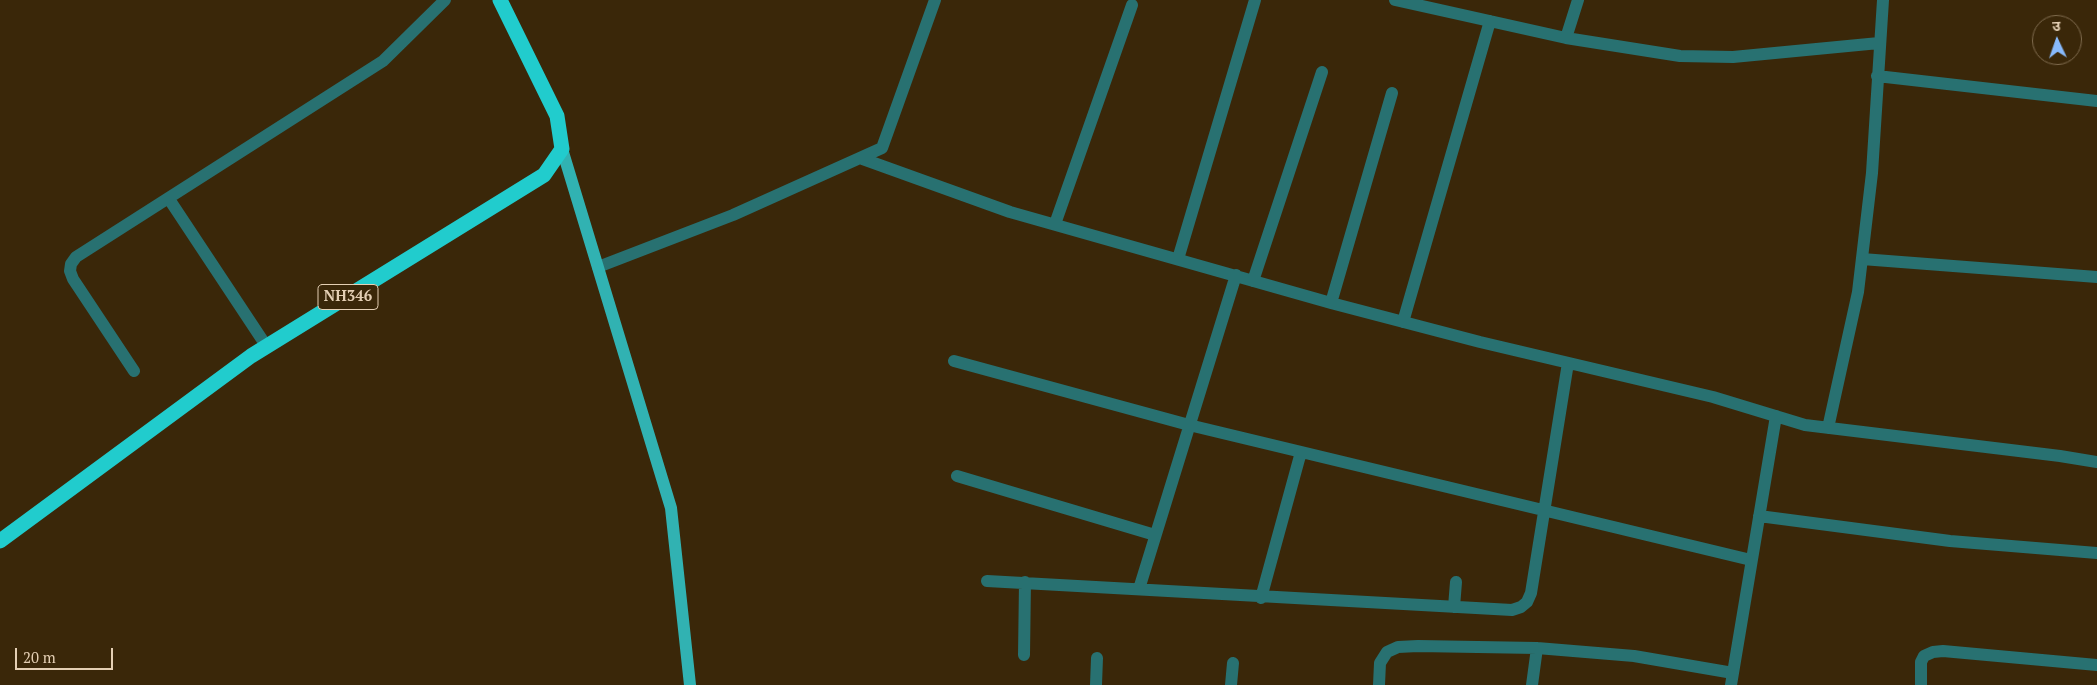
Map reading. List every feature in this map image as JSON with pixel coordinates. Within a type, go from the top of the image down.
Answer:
[{"type":"highway","points":[[500,0],[557,116],[562,149]]},
{"type":"highway","name":"NH346","points":[[0,541],[251,356],[544,176],[562,149]]},
{"type":"main road","points":[[562,149],[671,508],[690,685]]},
{"type":"street","points":[[134,371],[72,279],[71,264],[76,257],[383,61],[445,0]]},
{"type":"street","points":[[598,267],[733,215],[882,148],[935,0]]},
{"type":"street","points":[[1178,259],[1255,0]]},
{"type":"street","points":[[1395,0],[1566,38],[1680,56],[1733,57],[1879,43]]},
{"type":"street","points":[[1566,38],[1578,0]]},
{"type":"street","points":[[1828,428],[1858,292],[1872,173],[1883,0]]},
{"type":"street","points":[[1055,224],[1132,5]]},
{"type":"street","points":[[1403,322],[1490,21]]},
{"type":"street","points":[[1253,280],[1322,72]]},
{"type":"street","points":[[1877,76],[2097,101]]},
{"type":"street","points":[[1331,303],[1392,93]]},
{"type":"street","points":[[860,158],[1010,212],[1331,303],[1568,363],[1714,397],[1805,425],[2097,462]]},
{"type":"street","points":[[168,199],[266,347]]},
{"type":"street","points":[[1862,259],[2097,277]]},
{"type":"street","points":[[1139,589],[1236,276]]},
{"type":"street","points":[[954,360],[1190,425],[1752,560]]},
{"type":"street","points":[[987,580],[1261,598],[1512,610],[1521,607],[1527,602],[1531,593],[1568,363]]},
{"type":"street","points":[[1379,685],[1380,663],[1387,652],[1398,647],[1537,648],[1634,656],[1732,679],[1776,416]]},
{"type":"street","points":[[1261,598],[1301,452]]},
{"type":"street","points":[[957,476],[1155,536]]},
{"type":"street","points":[[1759,516],[1950,541],[2097,553]]},
{"type":"street","points":[[1024,655],[1025,582]]},
{"type":"street","points":[[1454,607],[1456,582]]},
{"type":"street","points":[[1532,685],[1537,648]]},
{"type":"street","points":[[1921,685],[1921,662],[1924,656],[1938,652],[2097,665]]},
{"type":"street","points":[[1096,685],[1098,658]]},
{"type":"street","points":[[1232,685],[1233,663]]}]
